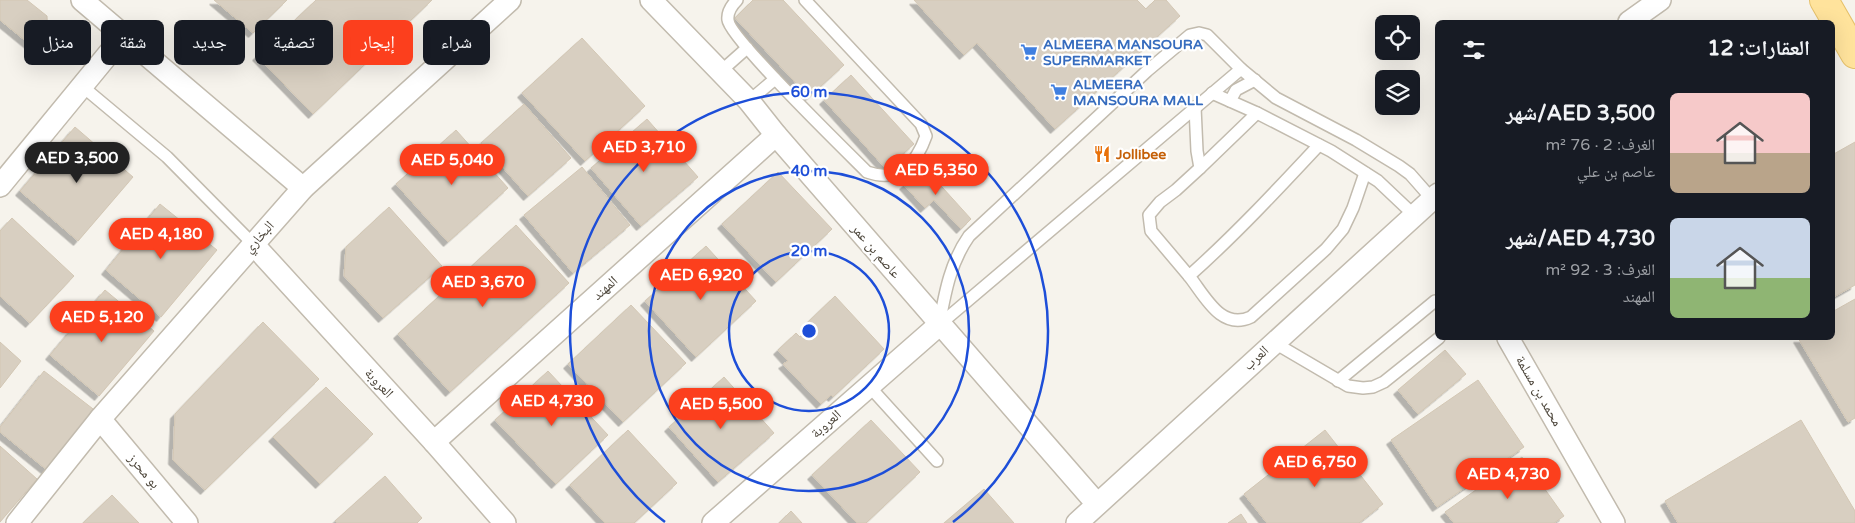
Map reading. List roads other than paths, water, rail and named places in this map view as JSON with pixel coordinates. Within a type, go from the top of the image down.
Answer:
[{"type":"main road","points":[[1824,0],[1855,54]]},
{"type":"street","points":[[82,0],[106,20]]},
{"type":"street","name":"البخاري","points":[[17,523],[100,419],[303,188],[510,0]]},
{"type":"street","name":"عاصم بن عمر","points":[[651,0],[749,101],[776,135],[1097,504]]},
{"type":"street","points":[[1619,20],[1636,0]]},
{"type":"street","points":[[1632,20],[1660,0]]},
{"type":"street","points":[[0,186],[101,63]]},
{"type":"street","points":[[159,65],[303,188]]},
{"type":"street","name":"المهند","points":[[434,442],[776,135]]},
{"type":"street","name":"العرب","points":[[1078,523],[1414,216],[1435,203]]},
{"type":"street","name":"العروبة","points":[[253,244],[434,442],[505,523]]},
{"type":"street","name":"العروبة","points":[[713,523],[940,324]]},
{"type":"street","name":"محمد بن مسلمة","points":[[1509,340],[1610,522]]},
{"type":"street","name":"بو محرز","points":[[100,419],[187,523]]},
{"type":"lane","points":[[737,0],[729,9],[727,21],[733,33],[775,79],[867,172],[878,176],[892,176],[906,168],[920,153],[926,136],[921,124],[805,0]]},
{"type":"lane","points":[[940,324],[952,266],[959,250],[969,236],[1147,71],[1190,35],[1199,33],[1207,35],[1241,69],[1276,98],[1356,140],[1399,166],[1410,174],[1435,201]]},
{"type":"lane","points":[[720,72],[748,48]]},
{"type":"lane","points":[[940,324],[1241,69]]},
{"type":"lane","points":[[749,101],[775,79]]},
{"type":"lane","points":[[1230,101],[1236,90],[1255,80]]},
{"type":"lane","points":[[82,86],[167,157],[253,244]]},
{"type":"lane","points":[[1212,93],[1257,113],[1319,145],[1365,172],[1378,181],[1414,216]]},
{"type":"lane","points":[[1195,107],[1197,151],[1200,168]]},
{"type":"lane","points":[[1257,113],[1200,168],[1160,202],[1149,216],[1151,231],[1222,317],[1242,322],[1251,317],[1326,249],[1343,229],[1353,208],[1365,172]]},
{"type":"lane","points":[[1189,276],[1224,244],[1319,145]]},
{"type":"lane","points":[[1338,381],[1435,301]]},
{"type":"lane","points":[[1274,342],[1338,381],[1348,386],[1363,388],[1373,387],[1384,382],[1436,340]]},
{"type":"lane","points":[[869,386],[937,461]]},
{"type":"place","name":"ALMEERA MANSOURA SUPERMARKET","points":[[1029,52]]},
{"type":"place","name":"ALMEERA MANSOURA MALL","points":[[1059,92]]},
{"type":"place","name":"Jollibee","points":[[1102,154]]}]
